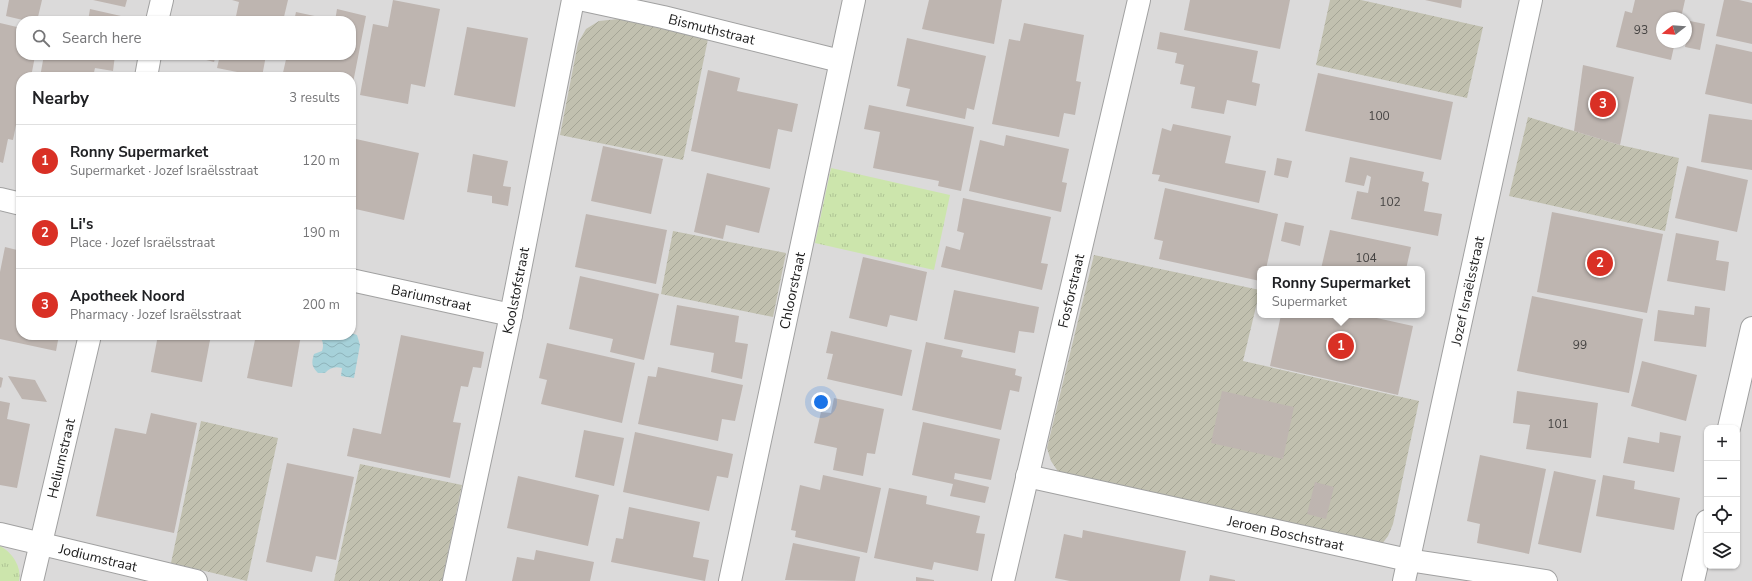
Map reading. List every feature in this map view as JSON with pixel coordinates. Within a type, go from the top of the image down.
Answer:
[{"type":"street","points":[[158,16],[162,0]]},
{"type":"street","name":"Koolstofstraat","points":[[454,581],[511,315],[573,0]]},
{"type":"street","name":"Bismuthstraat","points":[[584,0],[664,8],[840,61]]},
{"type":"street","name":"Chloorstraat","points":[[730,581],[854,0]]},
{"type":"street","name":"Fosforstraat","points":[[1003,581],[1139,0]]},
{"type":"street","name":"Jozef Israëlsstraat","points":[[1404,581],[1531,0]]},
{"type":"street","points":[[147,72],[149,60]]},
{"type":"street","points":[[0,199],[16,203]]},
{"type":"street","name":"Bariumstraat","points":[[356,281],[511,315]]},
{"type":"street","points":[[1730,425],[1752,328]]},
{"type":"street","name":"Heliumstraat","points":[[32,581],[89,340]]},
{"type":"street","name":"Jeroen Boschstraat","points":[[1027,476],[1408,560],[1546,581]]},
{"type":"street","points":[[1693,581],[1704,533]]},
{"type":"street","name":"Jodiumstraat","points":[[0,534],[196,581]]},
{"type":"shaded area","points":[[0,0],[1752,0],[1752,581],[0,581]]},
{"type":"shaded area","points":[[1330,0],[1361,0],[1483,27],[1467,98],[1316,65]]},
{"type":"shaded area","points":[[618,19],[708,39],[683,160],[560,135],[578,43],[586,29],[599,21]]},
{"type":"shaded area","points":[[1528,117],[1620,145],[1679,158],[1665,231],[1509,196]]},
{"type":"shaded area","points":[[673,231],[786,253],[773,317],[661,294]]},
{"type":"shaded area","points":[[1094,255],[1257,289],[1257,303],[1243,361],[1419,401],[1393,524],[1388,536],[1382,544],[1061,476],[1051,461],[1047,448]]},
{"type":"shaded area","points":[[201,421],[278,438],[247,581],[171,563]]},
{"type":"shaded area","points":[[360,464],[462,485],[442,581],[334,581]]},
{"type":"green space","points":[[831,168],[950,195],[934,270],[815,243]]},
{"type":"green space","points":[[0,546],[15,560],[19,570],[19,581],[0,581]]},
{"type":"water","points":[[357,335],[360,345],[354,378],[341,376],[342,368],[339,367],[332,368],[325,373],[318,373],[314,369],[312,362],[314,354],[322,351],[323,343],[322,340],[356,340]]},
{"type":"building","points":[[9,0],[42,0],[38,16],[16,16],[16,18],[6,16]]},
{"type":"building","points":[[93,0],[127,0],[125,7]]},
{"type":"building","points":[[232,0],[288,0],[284,16],[236,16],[239,2]]},
{"type":"building","points":[[393,0],[440,9],[425,87],[411,84],[408,104],[360,95],[373,24],[388,27]]},
{"type":"building","points":[[929,0],[1002,0],[994,44],[922,29]]},
{"type":"building","points":[[1190,0],[1290,0],[1280,49],[1184,30]]},
{"type":"building","points":[[1425,0],[1462,0],[1461,8]]},
{"type":"building","points":[[1635,0],[1685,0],[1682,12],[1656,12],[1656,48],[1674,48],[1671,60],[1616,47],[1625,11],[1632,13]]},
{"type":"building","points":[[1724,0],[1739,0],[1752,3],[1752,44],[1716,36]]},
{"type":"building","points":[[90,9],[121,16],[89,16]]},
{"type":"building","points":[[337,9],[366,16],[355,72],[283,72],[286,60],[356,60],[356,16],[336,16]]},
{"type":"building","points":[[296,12],[314,16],[295,16]]},
{"type":"building","points":[[1692,21],[1705,24],[1700,50],[1690,48],[1692,48]]},
{"type":"building","points":[[0,23],[16,27],[16,60],[34,60],[32,72],[16,72],[16,125],[13,140],[8,139],[3,163],[0,162]]},
{"type":"building","points":[[1024,23],[1084,35],[1076,81],[1081,82],[1075,115],[1064,113],[1059,137],[992,124],[1009,39],[1020,41]]},
{"type":"building","points":[[467,27],[528,38],[515,107],[454,95]]},
{"type":"building","points":[[1160,32],[1258,51],[1252,82],[1260,84],[1256,106],[1227,100],[1224,114],[1191,108],[1195,87],[1180,84],[1184,65],[1175,63],[1177,53],[1157,49]]},
{"type":"building","points":[[907,38],[986,56],[974,110],[967,108],[965,119],[906,106],[910,89],[897,86]]},
{"type":"building","points":[[1716,44],[1752,52],[1752,104],[1705,94]]},
{"type":"building","points":[[43,60],[114,60],[113,71],[95,68],[94,72],[41,72]]},
{"type":"building","points":[[219,60],[265,60],[263,72],[237,72],[217,68]]},
{"type":"building","points":[[1583,65],[1634,77],[1620,145],[1574,131]]},
{"type":"building","points":[[708,70],[740,78],[737,91],[798,104],[792,132],[778,129],[770,169],[691,151]]},
{"type":"building","points":[[1318,73],[1453,102],[1441,160],[1305,131]]},
{"type":"building","points":[[869,105],[974,127],[961,191],[938,186],[939,181],[873,168],[880,132],[864,129]]},
{"type":"building","points":[[1709,114],[1752,120],[1752,170],[1701,162]]},
{"type":"building","points":[[1173,124],[1231,136],[1225,163],[1266,171],[1259,203],[1158,181],[1160,175],[1152,174],[1162,128],[1171,131]]},
{"type":"building","points":[[1006,135],[1069,149],[1062,182],[1067,183],[1061,212],[969,191],[980,140],[1004,146]]},
{"type":"building","points":[[356,139],[419,153],[404,220],[356,209]]},
{"type":"building","points":[[603,146],[663,159],[651,214],[591,201]]},
{"type":"building","points":[[473,154],[508,161],[503,186],[511,187],[508,206],[492,203],[492,196],[467,192]]},
{"type":"building","points":[[1350,157],[1424,172],[1422,181],[1429,183],[1424,211],[1442,214],[1438,236],[1351,219],[1357,191],[1368,193],[1371,177],[1367,175],[1364,186],[1345,182]]},
{"type":"building","points":[[1277,158],[1292,161],[1288,178],[1274,175]]},
{"type":"building","points":[[1687,166],[1748,180],[1737,232],[1675,218]]},
{"type":"building","points":[[707,173],[770,188],[759,233],[726,225],[723,239],[694,232]]},
{"type":"building","points":[[1165,188],[1278,214],[1267,266],[1257,266],[1257,280],[1159,259],[1163,241],[1154,239]]},
{"type":"building","points":[[963,198],[1051,217],[1041,263],[1048,264],[1042,290],[941,267],[946,246],[960,250],[964,233],[957,231]]},
{"type":"building","points":[[1552,212],[1663,234],[1647,313],[1537,292]]},
{"type":"building","points":[[586,214],[667,230],[656,284],[575,267]]},
{"type":"building","points":[[1285,222],[1304,226],[1300,246],[1281,241]]},
{"type":"building","points":[[1330,230],[1411,247],[1407,266],[1322,266]]},
{"type":"building","points":[[1676,233],[1719,241],[1716,260],[1729,262],[1725,291],[1667,281]]},
{"type":"building","points":[[5,247],[16,250],[16,340],[58,340],[56,351],[0,339],[0,272]]},
{"type":"building","points":[[863,257],[927,272],[917,321],[890,315],[887,327],[849,318]]},
{"type":"building","points":[[580,276],[659,294],[644,360],[610,352],[613,339],[569,329]]},
{"type":"building","points":[[954,290],[1039,307],[1034,333],[1019,331],[1015,353],[944,339]]},
{"type":"building","points":[[1532,296],[1643,319],[1629,393],[1517,371]]},
{"type":"building","points":[[677,305],[739,316],[735,342],[748,344],[742,379],[711,372],[714,353],[670,345]]},
{"type":"building","points":[[1695,306],[1710,308],[1706,347],[1654,341],[1658,310],[1694,315]]},
{"type":"building","points":[[1280,318],[1377,318],[1413,326],[1398,395],[1270,366]]},
{"type":"building","points":[[831,331],[912,350],[902,396],[827,379],[833,354],[826,353]]},
{"type":"building","points":[[401,335],[484,352],[481,368],[473,367],[468,387],[461,386],[453,422],[461,423],[450,478],[347,456],[353,428],[381,434]]},
{"type":"building","points":[[157,340],[210,340],[202,382],[151,372]]},
{"type":"building","points":[[255,340],[300,340],[292,387],[247,378]]},
{"type":"building","points":[[926,342],[963,350],[961,357],[1016,369],[1015,375],[1022,377],[1019,392],[1010,390],[1001,430],[912,410]]},
{"type":"building","points":[[547,343],[635,363],[622,423],[541,404],[547,380],[539,378]]},
{"type":"building","points":[[1642,361],[1697,375],[1686,421],[1631,406]]},
{"type":"building","points":[[658,367],[743,385],[735,421],[722,419],[718,441],[638,424],[648,376],[656,377]]},
{"type":"building","points":[[8,376],[35,380],[47,402],[22,399]]},
{"type":"building","points":[[0,377],[3,378],[1,388],[0,387]]},
{"type":"building","points":[[1222,391],[1294,407],[1283,459],[1211,443]]},
{"type":"building","points":[[1517,391],[1598,403],[1591,458],[1526,449],[1530,425],[1513,423]]},
{"type":"building","points":[[834,398],[884,409],[875,454],[867,453],[863,476],[833,470],[837,448],[814,443],[821,412],[831,413]]},
{"type":"building","points":[[0,401],[10,403],[7,419],[30,424],[17,488],[0,485]]},
{"type":"building","points":[[151,413],[197,423],[174,533],[96,516],[115,428],[146,434]]},
{"type":"building","points":[[923,422],[1000,439],[991,480],[955,473],[954,479],[989,487],[985,503],[950,496],[953,484],[912,475]]},
{"type":"building","points":[[584,430],[624,438],[614,486],[575,477]]},
{"type":"building","points":[[635,432],[733,454],[728,478],[717,476],[709,511],[623,492]]},
{"type":"building","points":[[1660,432],[1681,436],[1674,472],[1623,463],[1628,437],[1659,443]]},
{"type":"building","points":[[1480,455],[1546,469],[1529,554],[1477,543],[1480,524],[1467,521]]},
{"type":"building","points":[[287,463],[354,477],[336,560],[316,556],[312,572],[266,562]]},
{"type":"building","points":[[1554,471],[1596,480],[1581,553],[1538,544]]},
{"type":"building","points":[[823,475],[881,488],[867,553],[795,537],[796,531],[791,530],[800,485],[820,490]]},
{"type":"building","points":[[1603,475],[1635,481],[1634,489],[1680,498],[1674,530],[1596,516]]},
{"type":"building","points":[[518,476],[599,495],[588,546],[507,528]]},
{"type":"building","points":[[1315,482],[1334,487],[1326,519],[1307,514]]},
{"type":"building","points":[[889,488],[927,496],[926,504],[980,516],[976,533],[985,534],[978,571],[934,562],[932,570],[874,558]]},
{"type":"building","points":[[629,507],[700,522],[693,557],[709,560],[705,581],[611,562],[616,538],[623,539]]},
{"type":"building","points":[[1083,530],[1186,551],[1180,581],[1070,581],[1055,578],[1064,534],[1082,538]]},
{"type":"building","points":[[793,543],[860,557],[855,581],[785,580]]},
{"type":"building","points":[[536,550],[594,562],[590,581],[512,581],[517,557],[534,560]]},
{"type":"building","points":[[1210,575],[1235,580],[1235,581],[1209,581]]},
{"type":"building","points":[[916,577],[934,580],[934,581],[916,581]]},
{"type":"place","name":"Apotheek Noord","points":[[1603,104]]},
{"type":"place","name":"Li's","points":[[1600,263]]},
{"type":"place","name":"Ronny Supermarket","points":[[1341,346]]}]
